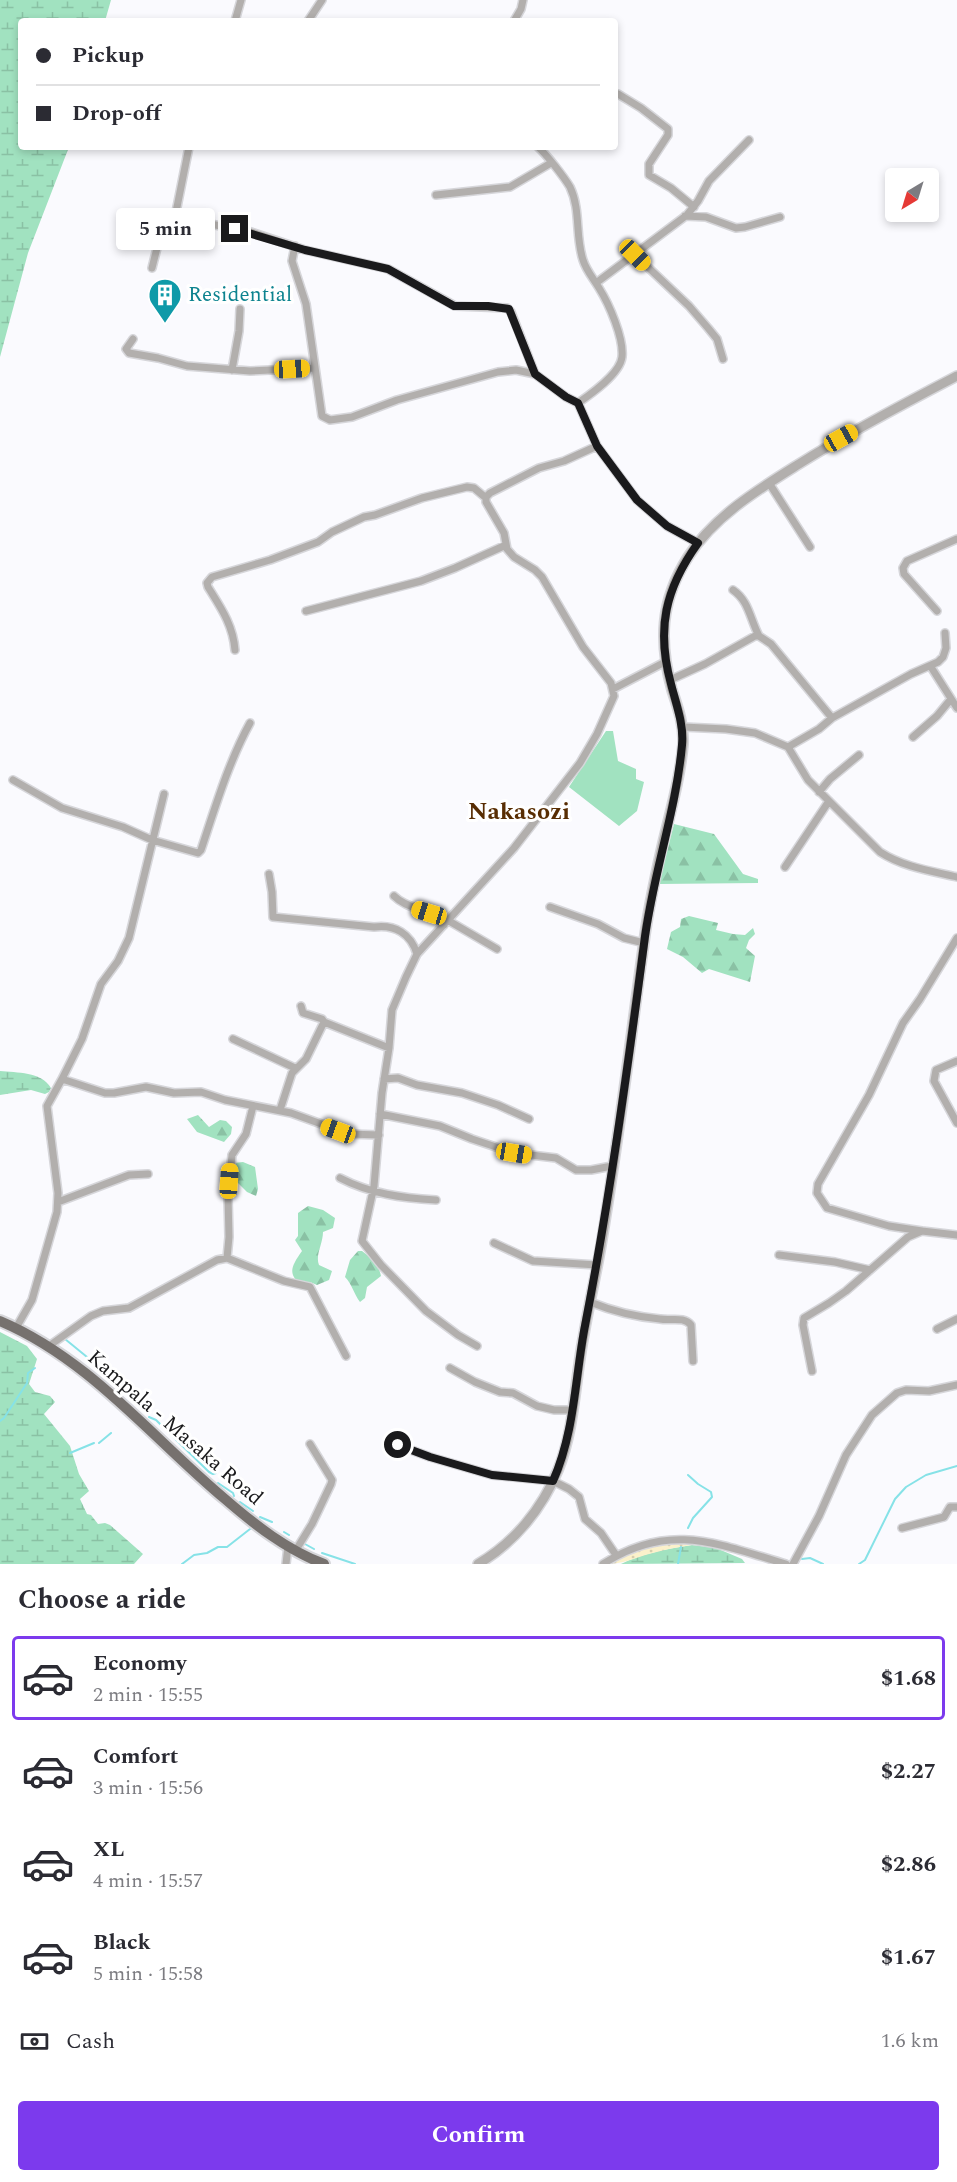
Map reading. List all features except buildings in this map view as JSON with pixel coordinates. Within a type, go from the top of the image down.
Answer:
[{"type":"main road","name":"Kampala - Masaka Road","points":[[0,1321],[49,1346],[89,1375],[233,1506],[292,1548],[324,1564]]},
{"type":"street","points":[[237,18],[241,0]]},
{"type":"street","points":[[310,18],[322,0]]},
{"type":"street","points":[[516,18],[523,0]]},
{"type":"street","points":[[618,94],[668,129],[668,135],[649,164],[649,175],[671,188],[694,207]]},
{"type":"street","points":[[596,284],[671,225],[686,216],[710,181],[749,140]]},
{"type":"street","points":[[152,268],[157,248],[175,217],[188,150]]},
{"type":"street","points":[[540,150],[570,188],[576,209],[581,255],[611,313],[621,342],[620,365],[578,403]]},
{"type":"street","points":[[436,195],[510,187],[551,163]]},
{"type":"street","points":[[686,216],[706,217],[736,228],[780,217]]},
{"type":"street","points":[[175,217],[251,232],[352,262],[388,269],[454,306],[507,308],[511,312],[535,374]]},
{"type":"street","points":[[295,246],[293,266],[306,304],[322,416],[330,420],[352,417],[407,397],[498,372],[516,370],[535,374],[578,403],[597,446],[637,500],[667,526],[698,543]]},
{"type":"street","points":[[635,255],[689,306],[708,328],[717,339],[723,359]]},
{"type":"street","points":[[232,370],[240,309]]},
{"type":"street","points":[[133,339],[126,349],[129,353],[187,366],[232,370],[315,368]]},
{"type":"street","points":[[478,1564],[515,1535],[543,1500],[553,1481],[567,1442],[597,1265],[644,943],[680,764],[682,727],[665,662],[663,625],[668,599],[687,559],[698,543],[726,514],[769,483],[841,438],[957,376]]},
{"type":"street","points":[[486,498],[522,476],[597,446]]},
{"type":"street","points":[[769,483],[810,547]]},
{"type":"street","points":[[235,650],[231,628],[225,613],[208,587],[207,583],[212,577],[270,560],[318,542],[332,532],[364,517],[422,498],[467,487],[474,488],[486,498],[487,504],[504,533],[507,549],[514,557],[542,577],[583,647],[611,683],[614,696],[597,734],[580,763],[514,848],[417,954],[392,1010],[373,1192],[362,1236],[365,1245],[381,1265],[434,1318],[477,1346]]},
{"type":"street","points":[[938,611],[904,574],[903,568],[907,561],[957,539]]},
{"type":"street","points":[[306,612],[421,581],[506,544]]},
{"type":"street","points":[[733,590],[749,607],[752,623],[759,636],[771,644],[832,718]]},
{"type":"street","points":[[788,747],[812,734],[832,718],[911,674],[931,667],[943,657],[946,648],[945,633]]},
{"type":"street","points":[[670,680],[759,636]]},
{"type":"street","points":[[613,689],[665,662]]},
{"type":"street","points":[[931,667],[957,708]]},
{"type":"street","points":[[914,737],[951,699]]},
{"type":"street","points":[[13,780],[62,808],[123,827],[152,840],[194,852],[201,850],[212,813],[240,741],[250,723]]},
{"type":"street","points":[[682,727],[755,733],[788,747],[798,767],[861,835],[891,858],[922,869],[957,877]]},
{"type":"street","points":[[819,792],[830,779],[860,755]]},
{"type":"street","points":[[16,1328],[32,1300],[52,1233],[58,1202],[47,1106],[82,1039],[101,984],[118,961],[129,938],[164,794]]},
{"type":"street","points":[[784,867],[829,801]]},
{"type":"street","points":[[269,874],[273,917],[374,927],[388,925],[399,930],[415,945],[417,954]]},
{"type":"street","points":[[394,896],[400,902],[435,915],[497,949]]},
{"type":"street","points":[[550,907],[598,924],[624,938],[644,943]]},
{"type":"street","points":[[957,938],[903,1023],[869,1095],[818,1184],[817,1193],[827,1208],[889,1226],[957,1235]]},
{"type":"street","points":[[301,1006],[300,1010],[303,1013],[389,1048]]},
{"type":"street","points":[[279,1110],[295,1068],[306,1059],[324,1022]]},
{"type":"street","points":[[233,1039],[295,1068]]},
{"type":"street","points":[[957,1061],[936,1070],[934,1081],[957,1124]]},
{"type":"street","points":[[384,1078],[398,1078],[417,1085],[462,1094],[498,1105],[529,1119]]},
{"type":"street","points":[[62,1079],[114,1094],[146,1087],[174,1093],[201,1092],[304,1117],[349,1134],[379,1135]]},
{"type":"street","points":[[227,1258],[228,1197],[232,1155],[246,1134],[253,1106]]},
{"type":"street","points":[[380,1114],[440,1126],[514,1153],[556,1158],[576,1170],[612,1166]]},
{"type":"street","points":[[58,1202],[129,1175],[148,1174]]},
{"type":"street","points":[[340,1178],[373,1192],[394,1197],[436,1200]]},
{"type":"street","points":[[812,1371],[804,1318],[829,1303],[870,1270],[899,1242],[922,1231]]},
{"type":"street","points":[[494,1244],[533,1262],[597,1265]]},
{"type":"street","points":[[779,1255],[835,1262],[870,1270]]},
{"type":"street","points":[[49,1346],[92,1316],[109,1310],[129,1308],[217,1260],[227,1258],[284,1281],[310,1287],[346,1356]]},
{"type":"street","points":[[590,1302],[604,1308],[653,1318],[686,1320],[691,1325],[693,1361]]},
{"type":"street","points":[[937,1329],[957,1319]]},
{"type":"street","points":[[450,1368],[475,1382],[500,1392],[513,1393],[537,1406],[554,1410],[572,1410]]},
{"type":"street","points":[[793,1564],[819,1516],[846,1455],[872,1415],[897,1393],[906,1390],[928,1391],[957,1385]]},
{"type":"street","points":[[286,1564],[292,1548],[312,1524],[332,1480],[310,1444]]},
{"type":"street","points":[[392,1454],[398,1445],[492,1475],[553,1481],[576,1492],[585,1518],[601,1533],[616,1555]]},
{"type":"street","points":[[902,1528],[944,1517],[950,1507],[957,1507]]},
{"type":"street","points":[[603,1564],[616,1555],[650,1543],[693,1539],[786,1564]]},
{"type":"green space","points":[[0,0],[111,0],[106,18],[18,18],[18,150],[68,150],[28,253],[0,357]]},
{"type":"green space","points":[[606,731],[613,731],[618,761],[636,769],[636,779],[644,782],[637,811],[619,826],[569,787]]},
{"type":"green space","points":[[674,824],[714,834],[743,874],[758,879],[758,883],[659,884]]},
{"type":"green space","points":[[689,916],[718,923],[716,930],[733,934],[745,935],[753,928],[755,934],[749,940],[746,948],[755,956],[750,982],[709,969],[702,973],[683,957],[667,949],[671,932],[680,927],[681,919]]},
{"type":"green space","points":[[0,1071],[41,1078],[51,1088],[45,1094],[31,1090],[0,1095]]},
{"type":"green space","points":[[198,1115],[209,1127],[220,1120],[226,1121],[232,1127],[231,1134],[224,1142],[197,1132],[187,1119]]},
{"type":"green space","points":[[243,1162],[255,1167],[258,1189],[256,1196],[247,1192],[231,1176],[234,1163]]},
{"type":"green space","points":[[308,1206],[323,1210],[335,1218],[333,1228],[323,1232],[318,1257],[319,1265],[332,1271],[329,1280],[317,1285],[310,1282],[305,1288],[295,1279],[292,1271],[302,1251],[295,1240],[298,1236],[298,1213]]},
{"type":"green space","points":[[358,1251],[362,1251],[374,1262],[381,1276],[367,1287],[365,1298],[360,1302],[345,1277],[350,1260]]},
{"type":"green space","points":[[0,1332],[27,1346],[37,1359],[29,1384],[35,1392],[50,1396],[55,1402],[44,1414],[70,1446],[79,1474],[89,1491],[80,1499],[87,1514],[91,1515],[98,1524],[110,1525],[143,1554],[134,1564],[0,1564]]},
{"type":"green space","points":[[692,1545],[716,1548],[742,1559],[745,1563],[621,1564],[646,1554]]},
{"type":"sand","points":[[662,1543],[692,1545],[607,1564],[630,1551]]},
{"type":"waterway","points":[[65,1339],[87,1357]]},
{"type":"waterway","points":[[94,1364],[122,1391],[132,1387]]},
{"type":"waterway","points":[[0,1421],[27,1383],[28,1373],[35,1368]]},
{"type":"waterway","points":[[129,1398],[134,1399],[144,1410]]},
{"type":"waterway","points":[[149,1417],[156,1420],[209,1472],[216,1473]]},
{"type":"waterway","points":[[99,1443],[111,1433]]},
{"type":"waterway","points":[[70,1453],[94,1443]]},
{"type":"waterway","points":[[859,1564],[865,1560],[895,1499],[906,1487],[926,1475],[957,1466]]},
{"type":"waterway","points":[[688,1475],[711,1492],[712,1497],[693,1518],[688,1528]]},
{"type":"waterway","points":[[218,1483],[234,1496]]},
{"type":"waterway","points":[[240,1502],[253,1511]]},
{"type":"waterway","points":[[260,1517],[272,1522]]},
{"type":"waterway","points":[[182,1564],[194,1555],[207,1553],[218,1547],[227,1547],[250,1529]]},
{"type":"waterway","points":[[284,1532],[289,1535]]},
{"type":"waterway","points":[[305,1544],[314,1549]]},
{"type":"waterway","points":[[678,1564],[681,1547]]},
{"type":"waterway","points":[[322,1553],[355,1564]]},
{"type":"waterway","points":[[802,1559],[810,1558],[823,1564]]},
{"type":"place","name":"Residential","points":[[165,324]]},
{"type":"district","name":"Nakasozi","points":[[519,812]]},
{"type":"route","points":[[235,229],[305,250],[388,269],[454,306],[488,306],[509,309],[535,374],[578,403],[597,446],[637,500],[667,526],[698,543],[677,577],[668,599],[663,625],[665,662],[681,718],[683,742],[644,943],[604,1229],[563,1456],[553,1481],[526,1480],[476,1471],[398,1445]]}]
